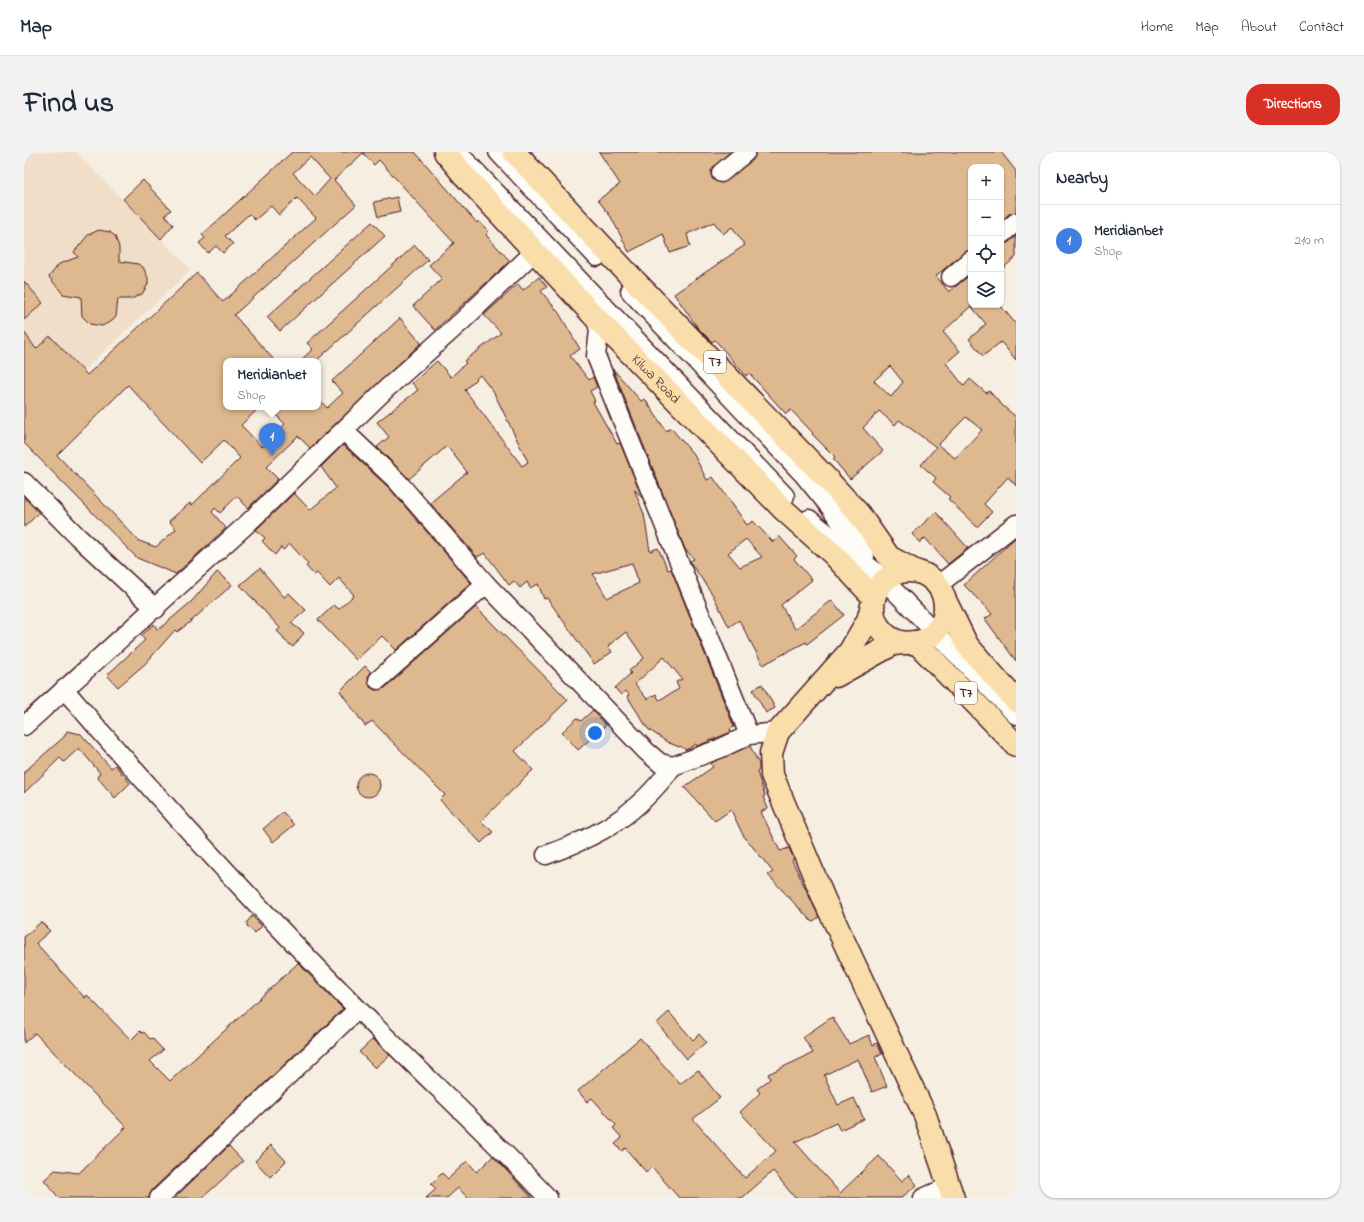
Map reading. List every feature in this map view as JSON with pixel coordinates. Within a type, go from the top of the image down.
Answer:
[{"type":"main road","name":"Kilwa Road","points":[[445,152],[463,174],[596,317],[784,510],[834,554],[878,584]]},
{"type":"main road","name":"T7","points":[[514,152],[634,280],[859,514],[889,557],[915,571],[926,574],[934,580],[941,589],[967,645],[1016,701]]},
{"type":"main road","points":[[915,571],[902,571],[889,576],[878,584],[868,620],[850,652],[824,682],[787,720],[778,732],[771,753],[772,775],[824,899],[925,1115],[951,1192]]},
{"type":"main road","points":[[878,584],[874,613],[879,627],[890,638],[905,643],[916,642],[929,637],[936,631],[945,610],[945,600]]},
{"type":"main road","points":[[824,682],[893,644],[916,642]]},
{"type":"main road","name":"T7","points":[[916,642],[1016,745]]},
{"type":"street","points":[[459,152],[782,493],[878,584],[936,631],[1016,715]]},
{"type":"street","points":[[498,152],[803,474],[830,507],[878,584]]},
{"type":"street","points":[[721,173],[746,152]]},
{"type":"street","points":[[1004,232],[1016,222]]},
{"type":"street","points":[[24,726],[156,609],[344,431],[409,367],[462,321],[531,255],[537,252]]},
{"type":"street","points":[[951,277],[968,263]]},
{"type":"street","points":[[596,317],[599,330],[596,356],[749,735]]},
{"type":"street","points":[[344,431],[397,481],[486,584],[646,751],[660,762],[673,766]]},
{"type":"street","points":[[24,482],[78,537],[156,609]]},
{"type":"street","points":[[934,580],[942,582],[1016,524]]},
{"type":"street","points":[[378,680],[486,584]]},
{"type":"street","points":[[64,689],[197,841],[358,1009],[548,1198]]},
{"type":"street","points":[[546,855],[576,844],[604,830],[636,807],[657,787],[673,766],[719,749],[749,735],[778,732]]},
{"type":"street","points":[[159,1198],[358,1009]]},
{"type":"street","points":[[923,1198],[951,1192]]},
{"type":"shaded area","points":[[24,152],[76,152],[191,270],[24,426]]},
{"type":"building","points":[[292,152],[415,152],[477,223],[479,221],[489,232],[486,235],[510,261],[435,330],[413,306],[442,279],[429,265],[454,243],[379,160],[374,165],[363,153],[334,180],[356,205],[234,315],[272,358],[223,358],[223,410],[257,410],[241,425],[262,447],[285,424],[271,410],[321,410],[321,401],[327,408],[343,393],[332,381],[400,318],[421,343],[310,448],[298,436],[266,467],[278,479],[248,508],[237,496],[220,513],[215,508],[212,512],[226,528],[176,574],[137,558],[24,443],[24,332],[36,349],[50,336],[87,375],[197,273],[223,302],[316,218],[297,198],[279,215],[271,206],[255,220],[249,214],[225,236],[233,244],[223,253],[216,246],[208,253],[199,243],[205,238],[202,235]],"holes":[[[310,157],[330,179],[315,196],[293,173]],[[128,385],[200,463],[224,440],[240,458],[192,505],[190,503],[169,521],[176,529],[156,547],[139,541],[57,455]]]},
{"type":"building","points":[[599,152],[730,152],[711,170],[713,180],[722,183],[753,160],[756,152],[1001,152],[1016,171],[1016,212],[1009,214],[1004,218],[1004,164],[968,164],[968,251],[964,252],[936,276],[949,292],[968,276],[969,308],[943,332],[960,351],[946,363],[964,386],[970,379],[986,393],[989,391],[1016,417],[1016,486],[1008,477],[984,504],[992,512],[977,527],[948,499],[950,497],[933,482],[936,478],[921,465],[936,447],[899,420],[895,425],[879,411],[863,428],[883,451],[850,479],[833,459],[835,457],[791,410],[786,414],[749,373],[746,376],[715,340],[712,342],[698,328],[674,294],[745,245],[732,227],[723,234],[714,222],[687,234],[690,246],[670,253],[663,234],[629,252],[611,217],[598,200],[620,184]],"holes":[[[890,366],[903,382],[891,397],[874,381]],[[966,417],[982,430],[955,458],[938,445]]]},
{"type":"building","points":[[143,180],[171,210],[165,215],[173,225],[161,239],[123,199]]},
{"type":"building","points":[[397,197],[400,212],[378,217],[374,202]]},
{"type":"building","points":[[372,222],[385,236],[280,331],[267,317]]},
{"type":"building","points":[[99,230],[110,232],[115,236],[119,247],[119,261],[138,264],[143,267],[148,278],[148,284],[142,294],[131,299],[118,299],[116,317],[112,321],[102,326],[90,324],[82,316],[81,297],[63,294],[49,277],[59,264],[78,257],[74,252],[88,235]]},
{"type":"building","points":[[1016,236],[1016,257],[1004,267],[1004,244],[1008,243]]},
{"type":"building","points":[[415,245],[428,260],[319,358],[303,358],[313,349],[307,343]]},
{"type":"building","points":[[539,277],[547,287],[541,291],[559,313],[580,349],[570,356],[589,380],[593,377],[597,387],[590,391],[595,401],[593,402],[617,444],[620,443],[643,499],[634,489],[644,514],[650,551],[658,548],[668,570],[671,569],[734,727],[730,729],[731,732],[697,746],[696,744],[686,750],[680,746],[679,747],[667,742],[648,729],[627,696],[629,695],[626,691],[621,695],[615,688],[631,673],[629,671],[644,658],[626,632],[608,646],[612,652],[594,664],[547,598],[544,599],[538,584],[530,588],[527,582],[520,588],[514,581],[509,585],[485,553],[477,557],[430,503],[467,472],[447,446],[409,479],[377,447],[389,437],[377,422],[418,390],[412,383],[437,361],[451,377],[466,363],[464,361],[501,333],[484,315],[518,284],[523,290]],"holes":[[[480,375],[494,393],[528,462],[522,466],[465,390]],[[632,563],[639,583],[607,598],[593,574]],[[664,657],[682,679],[676,682],[679,689],[659,700],[656,694],[647,699],[635,684]]]},
{"type":"building","points":[[24,281],[43,303],[24,320]]},
{"type":"building","points":[[973,308],[1003,308],[1016,324],[1016,360],[1001,342],[983,356],[969,339],[986,324]]},
{"type":"building","points":[[613,369],[641,401],[645,399],[666,431],[671,428],[694,455],[707,480],[713,477],[747,525],[753,521],[773,542],[779,536],[797,556],[794,559],[812,580],[781,605],[795,629],[832,600],[844,615],[807,644],[806,642],[763,665],[739,620],[729,627],[713,595],[692,565],[690,561],[694,559],[685,549]],"holes":[[[746,539],[762,557],[740,567],[728,553]]]},
{"type":"building","points":[[343,445],[389,488],[471,583],[396,650],[382,636],[356,660],[318,620],[334,605],[339,609],[354,595],[339,578],[330,587],[317,573],[314,575],[306,566],[308,564],[290,544],[283,550],[281,547],[275,555],[262,541],[265,538],[256,530],[294,493],[310,510],[336,488],[321,467]]},
{"type":"building","points":[[24,497],[39,513],[24,527]]},
{"type":"building","points":[[936,512],[968,548],[948,564],[925,538],[920,543],[912,534]]},
{"type":"building","points":[[1016,537],[1016,661],[985,619],[992,614],[964,585]]},
{"type":"building","points":[[260,568],[284,597],[289,593],[306,610],[291,623],[304,633],[293,647],[283,639],[284,638],[277,631],[280,628],[240,585]]},
{"type":"building","points":[[217,572],[232,585],[189,623],[177,632],[175,630],[146,663],[118,687],[107,675],[145,640],[141,636],[154,624],[158,630],[192,601]]},
{"type":"building","points":[[476,607],[568,700],[515,751],[533,770],[481,821],[493,832],[481,843],[440,800],[445,795],[372,721],[365,726],[340,691],[365,666],[371,672],[368,677],[370,687],[375,690],[385,688]]},
{"type":"building","points":[[762,684],[775,708],[766,713],[753,690]]},
{"type":"building","points":[[593,710],[606,725],[578,750],[562,732],[577,718],[581,721]]},
{"type":"building","points":[[67,731],[81,734],[111,768],[115,765],[130,783],[115,798],[97,777],[100,773],[79,748],[64,762],[60,758],[24,793],[24,772],[64,737]]},
{"type":"building","points":[[750,746],[759,764],[759,770],[757,772],[765,796],[763,797],[768,808],[761,812],[780,851],[789,848],[794,859],[792,860],[819,917],[812,922],[768,875],[773,872],[743,835],[731,810],[715,821],[684,787],[713,767],[711,764],[713,762]]},
{"type":"building","points":[[368,773],[377,776],[380,785],[377,794],[368,797],[359,794],[356,785],[359,776]]},
{"type":"building","points":[[283,812],[294,825],[273,842],[263,829]]},
{"type":"building","points":[[252,916],[262,926],[255,933],[247,926],[247,922]]},
{"type":"building","points":[[41,922],[50,931],[36,943],[85,998],[87,995],[131,1040],[140,1031],[142,1033],[144,1032],[150,1039],[152,1038],[163,1050],[150,1061],[170,1081],[298,963],[343,1009],[152,1190],[149,1198],[59,1198],[44,1180],[55,1170],[79,1173],[126,1127],[35,1033],[24,1043],[24,937]]},
{"type":"building","points":[[669,1012],[693,1040],[699,1034],[706,1042],[687,1059],[657,1023]]},
{"type":"building","points":[[832,1017],[849,1044],[869,1035],[873,1045],[877,1043],[882,1054],[875,1057],[887,1086],[872,1092],[858,1059],[824,1075],[838,1105],[854,1098],[864,1119],[840,1130],[836,1123],[795,1142],[840,1193],[879,1156],[902,1181],[909,1175],[917,1185],[901,1198],[795,1198],[773,1171],[742,1198],[679,1198],[652,1167],[646,1172],[625,1148],[622,1151],[615,1144],[622,1138],[613,1128],[616,1125],[592,1098],[587,1102],[578,1091],[640,1038],[680,1084],[698,1070],[720,1098],[693,1119],[745,1178],[776,1151],[740,1112],[760,1093],[757,1089],[770,1079],[768,1074],[813,1053],[803,1037]]},
{"type":"building","points":[[373,1039],[390,1055],[375,1068],[359,1052]]},
{"type":"building","points":[[271,1145],[286,1161],[270,1177],[255,1161]]},
{"type":"building","points":[[229,1146],[243,1161],[202,1198],[174,1198]]},
{"type":"building","points":[[493,1156],[532,1198],[468,1198],[458,1188],[447,1198],[426,1198],[436,1189],[431,1184],[442,1173],[448,1179],[467,1161],[477,1172]]},
{"type":"place","name":"Meridianbet","points":[[272,456]]}]
